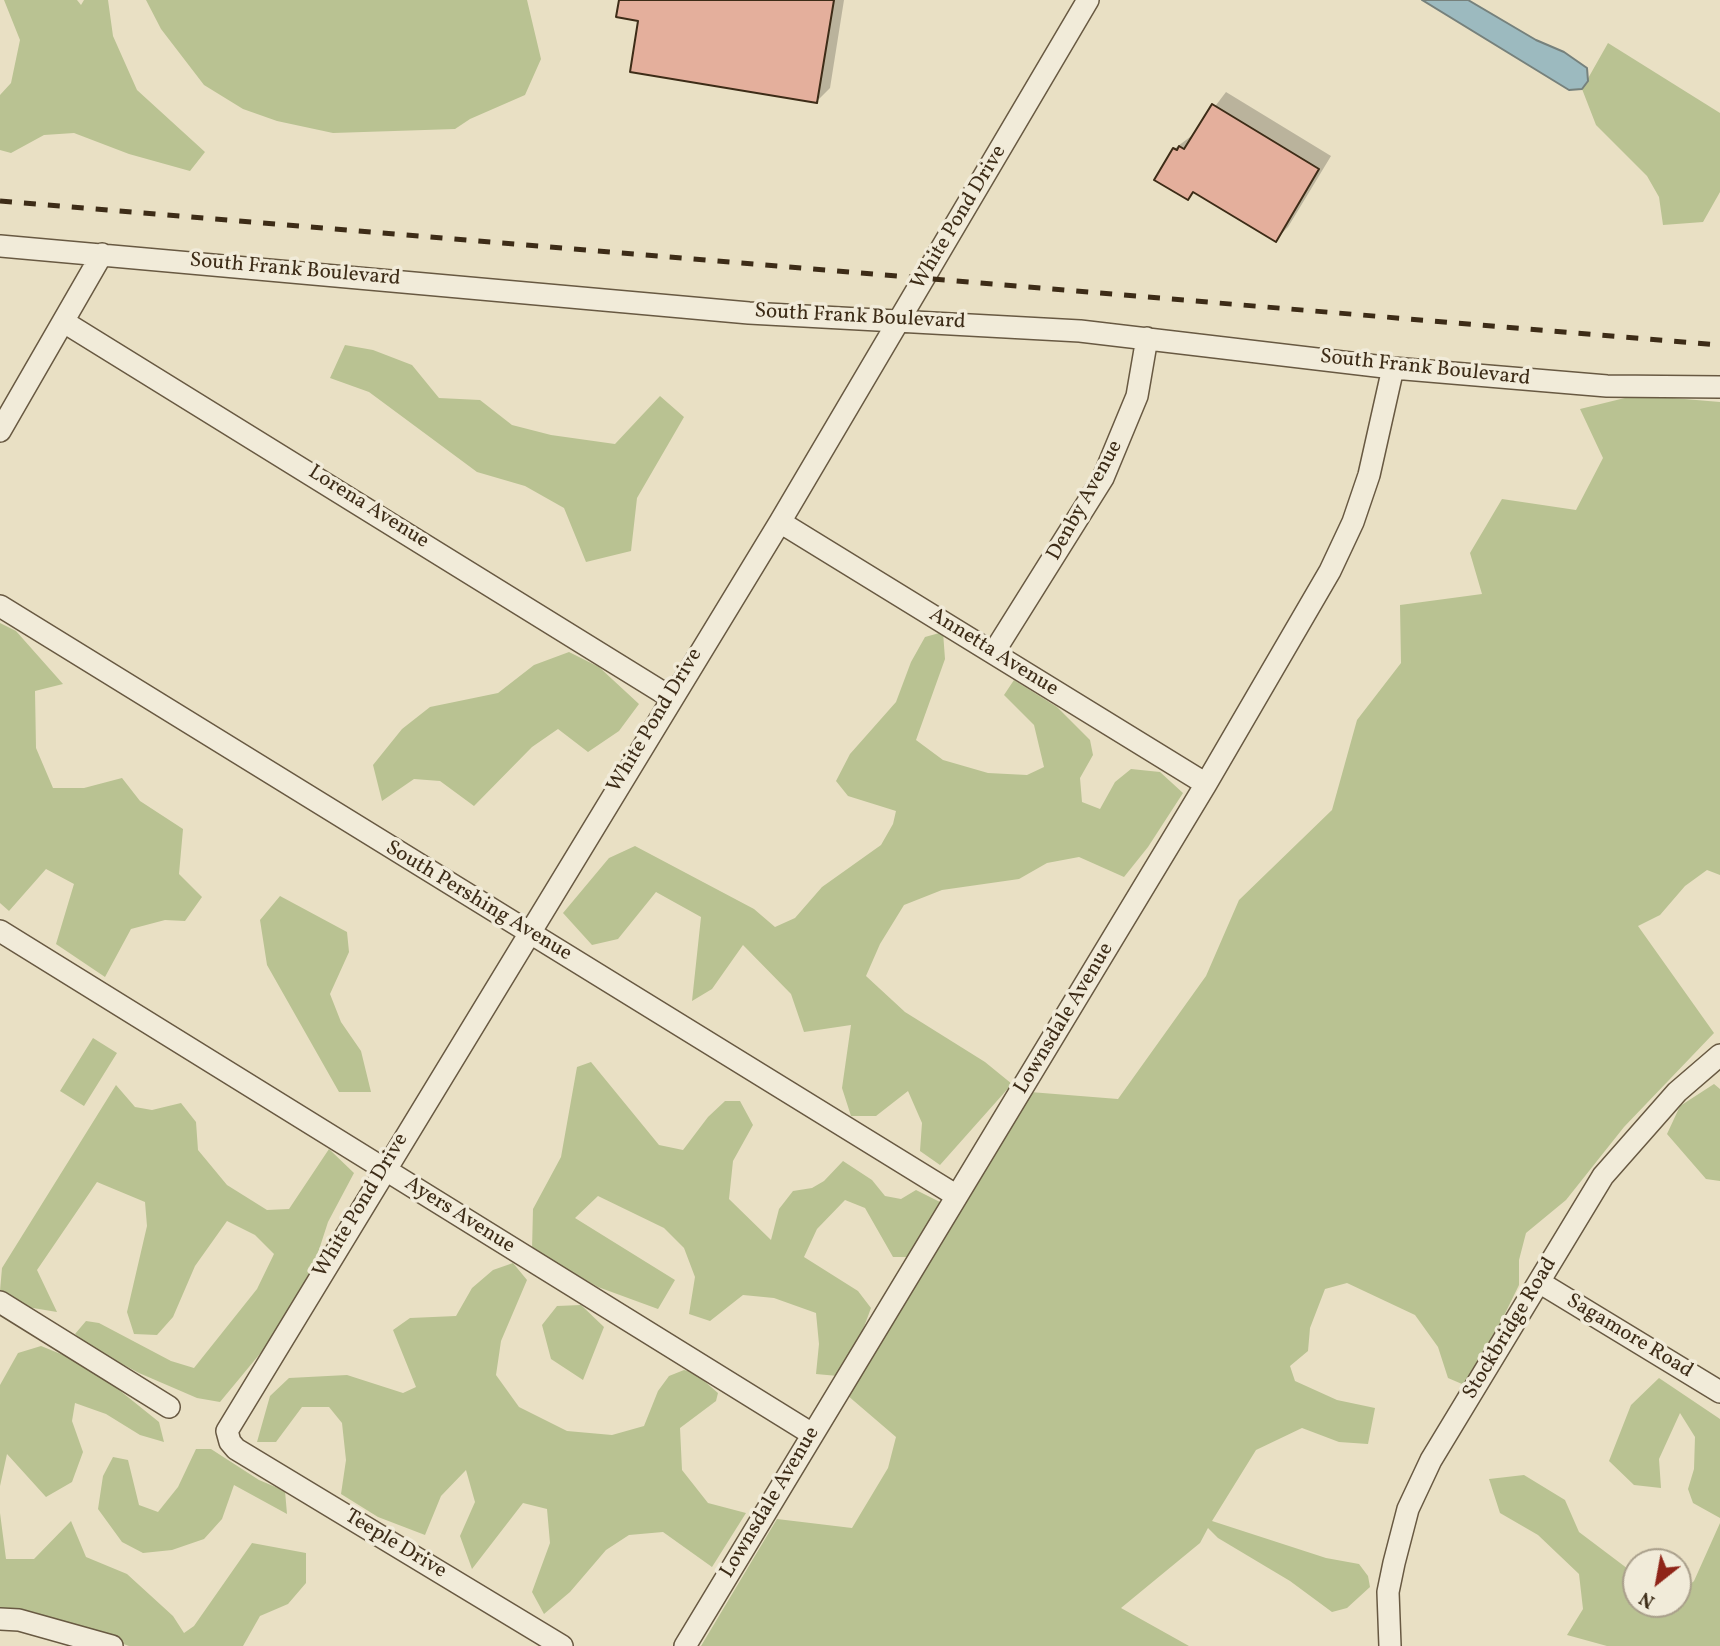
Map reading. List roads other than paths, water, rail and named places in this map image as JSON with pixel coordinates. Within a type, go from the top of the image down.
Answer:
[{"type":"street","name":"White Pond Drive","points":[[230,1442],[227,1436],[229,1425],[670,697],[780,522],[1088,0]]},
{"type":"street","name":"South Frank Boulevard","points":[[0,246],[750,313],[1080,331],[1393,368],[1607,386],[1720,387]]},
{"type":"street","points":[[0,431],[102,254]]},
{"type":"street","name":"Lorena Avenue","points":[[64,322],[670,697]]},
{"type":"street","name":"Denby Avenue","points":[[994,652],[1103,478],[1137,396],[1147,338]]},
{"type":"street","name":"Lownsdale Avenue","points":[[685,1646],[1288,647],[1353,522],[1369,475],[1393,368]]},
{"type":"street","name":"Annetta Avenue","points":[[780,522],[1206,784]]},
{"type":"street","name":"South Pershing Avenue","points":[[0,606],[957,1196]]},
{"type":"street","name":"Ayers Avenue","points":[[0,931],[812,1434]]},
{"type":"street","name":"Stockbridge Road","points":[[1390,1646],[1388,1592],[1408,1509],[1432,1460],[1611,1166],[1677,1092],[1720,1055]]},
{"type":"street","name":"Sagamore Road","points":[[1539,1282],[1720,1392]]},
{"type":"street","points":[[0,1302],[169,1407]]},
{"type":"street","name":"Teeple Drive","points":[[230,1442],[236,1449],[562,1646]]},
{"type":"street","points":[[0,1619],[32,1623],[112,1646]]},
{"type":"water","points":[[1422,0],[1468,0],[1536,40],[1564,52],[1587,68],[1588,81],[1582,89],[1569,90]]},
{"type":"railway","points":[[0,201],[1720,345]]}]
